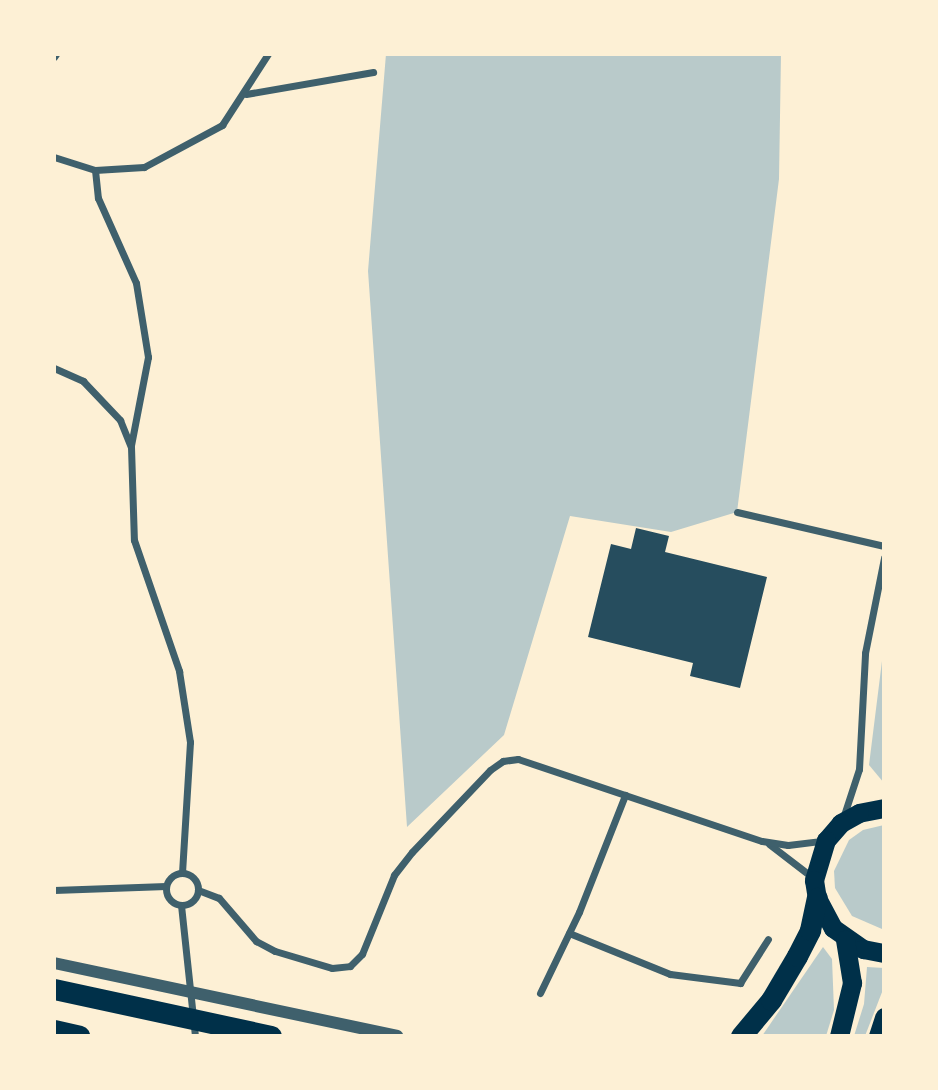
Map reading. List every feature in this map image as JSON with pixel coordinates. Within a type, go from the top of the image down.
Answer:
[{"type":"highway","points":[[741,1036],[771,1000],[810,930],[825,840],[841,823],[859,813],[884,807]]},
{"type":"highway","points":[[815,889],[823,914],[845,940],[852,983],[839,1036]]},
{"type":"highway","points":[[845,940],[884,953]]},
{"type":"highway","points":[[54,989],[271,1036]]},
{"type":"highway","points":[[877,1036],[884,1017]]},
{"type":"highway","points":[[54,1030],[79,1036]]},
{"type":"street","points":[[54,157],[95,170],[144,167],[222,125],[246,94],[268,54]]},
{"type":"street","points":[[246,94],[373,72]]},
{"type":"street","points":[[95,170],[97,198],[136,283],[148,356],[131,447],[134,540],[179,671],[190,742],[182,873]]},
{"type":"street","points":[[54,368],[83,381],[120,420],[131,447]]},
{"type":"street","points":[[737,512],[884,546]]},
{"type":"street","points":[[841,823],[859,769],[864,653],[884,558]]},
{"type":"street","points":[[198,890],[219,898],[256,941],[275,951],[332,968],[350,967],[362,954],[394,875],[503,761],[518,759],[762,841],[788,845],[825,840]]},
{"type":"street","points":[[540,993],[569,933],[625,795]]},
{"type":"street","points":[[762,841],[786,854],[815,889]]},
{"type":"street","points":[[182,873],[195,880],[198,890],[195,899],[181,905],[171,901],[166,886],[172,876],[182,873]]},
{"type":"street","points":[[54,890],[166,886]]},
{"type":"street","points":[[181,905],[195,1036]]},
{"type":"street","points":[[569,933],[670,974],[740,983],[768,939]]},
{"type":"street","points":[[54,963],[397,1036]]},
{"type":"shaded area","points":[[386,54],[781,54],[779,179],[737,512],[671,532],[570,516],[504,735],[407,827],[368,271]]},
{"type":"shaded area","points":[[884,645],[884,783],[869,765]]},
{"type":"shaded area","points":[[884,825],[882,929],[852,916],[835,888],[834,871],[849,840],[863,830]]},
{"type":"shaded area","points":[[823,947],[832,959],[834,1010],[826,1036],[762,1036]]},
{"type":"shaded area","points":[[867,967],[884,968],[884,987],[865,1036],[854,1036],[864,1004]]},
{"type":"building","points":[[636,528],[669,536],[665,552],[767,577],[740,688],[690,676],[693,663],[588,637],[611,544],[631,549]]}]
